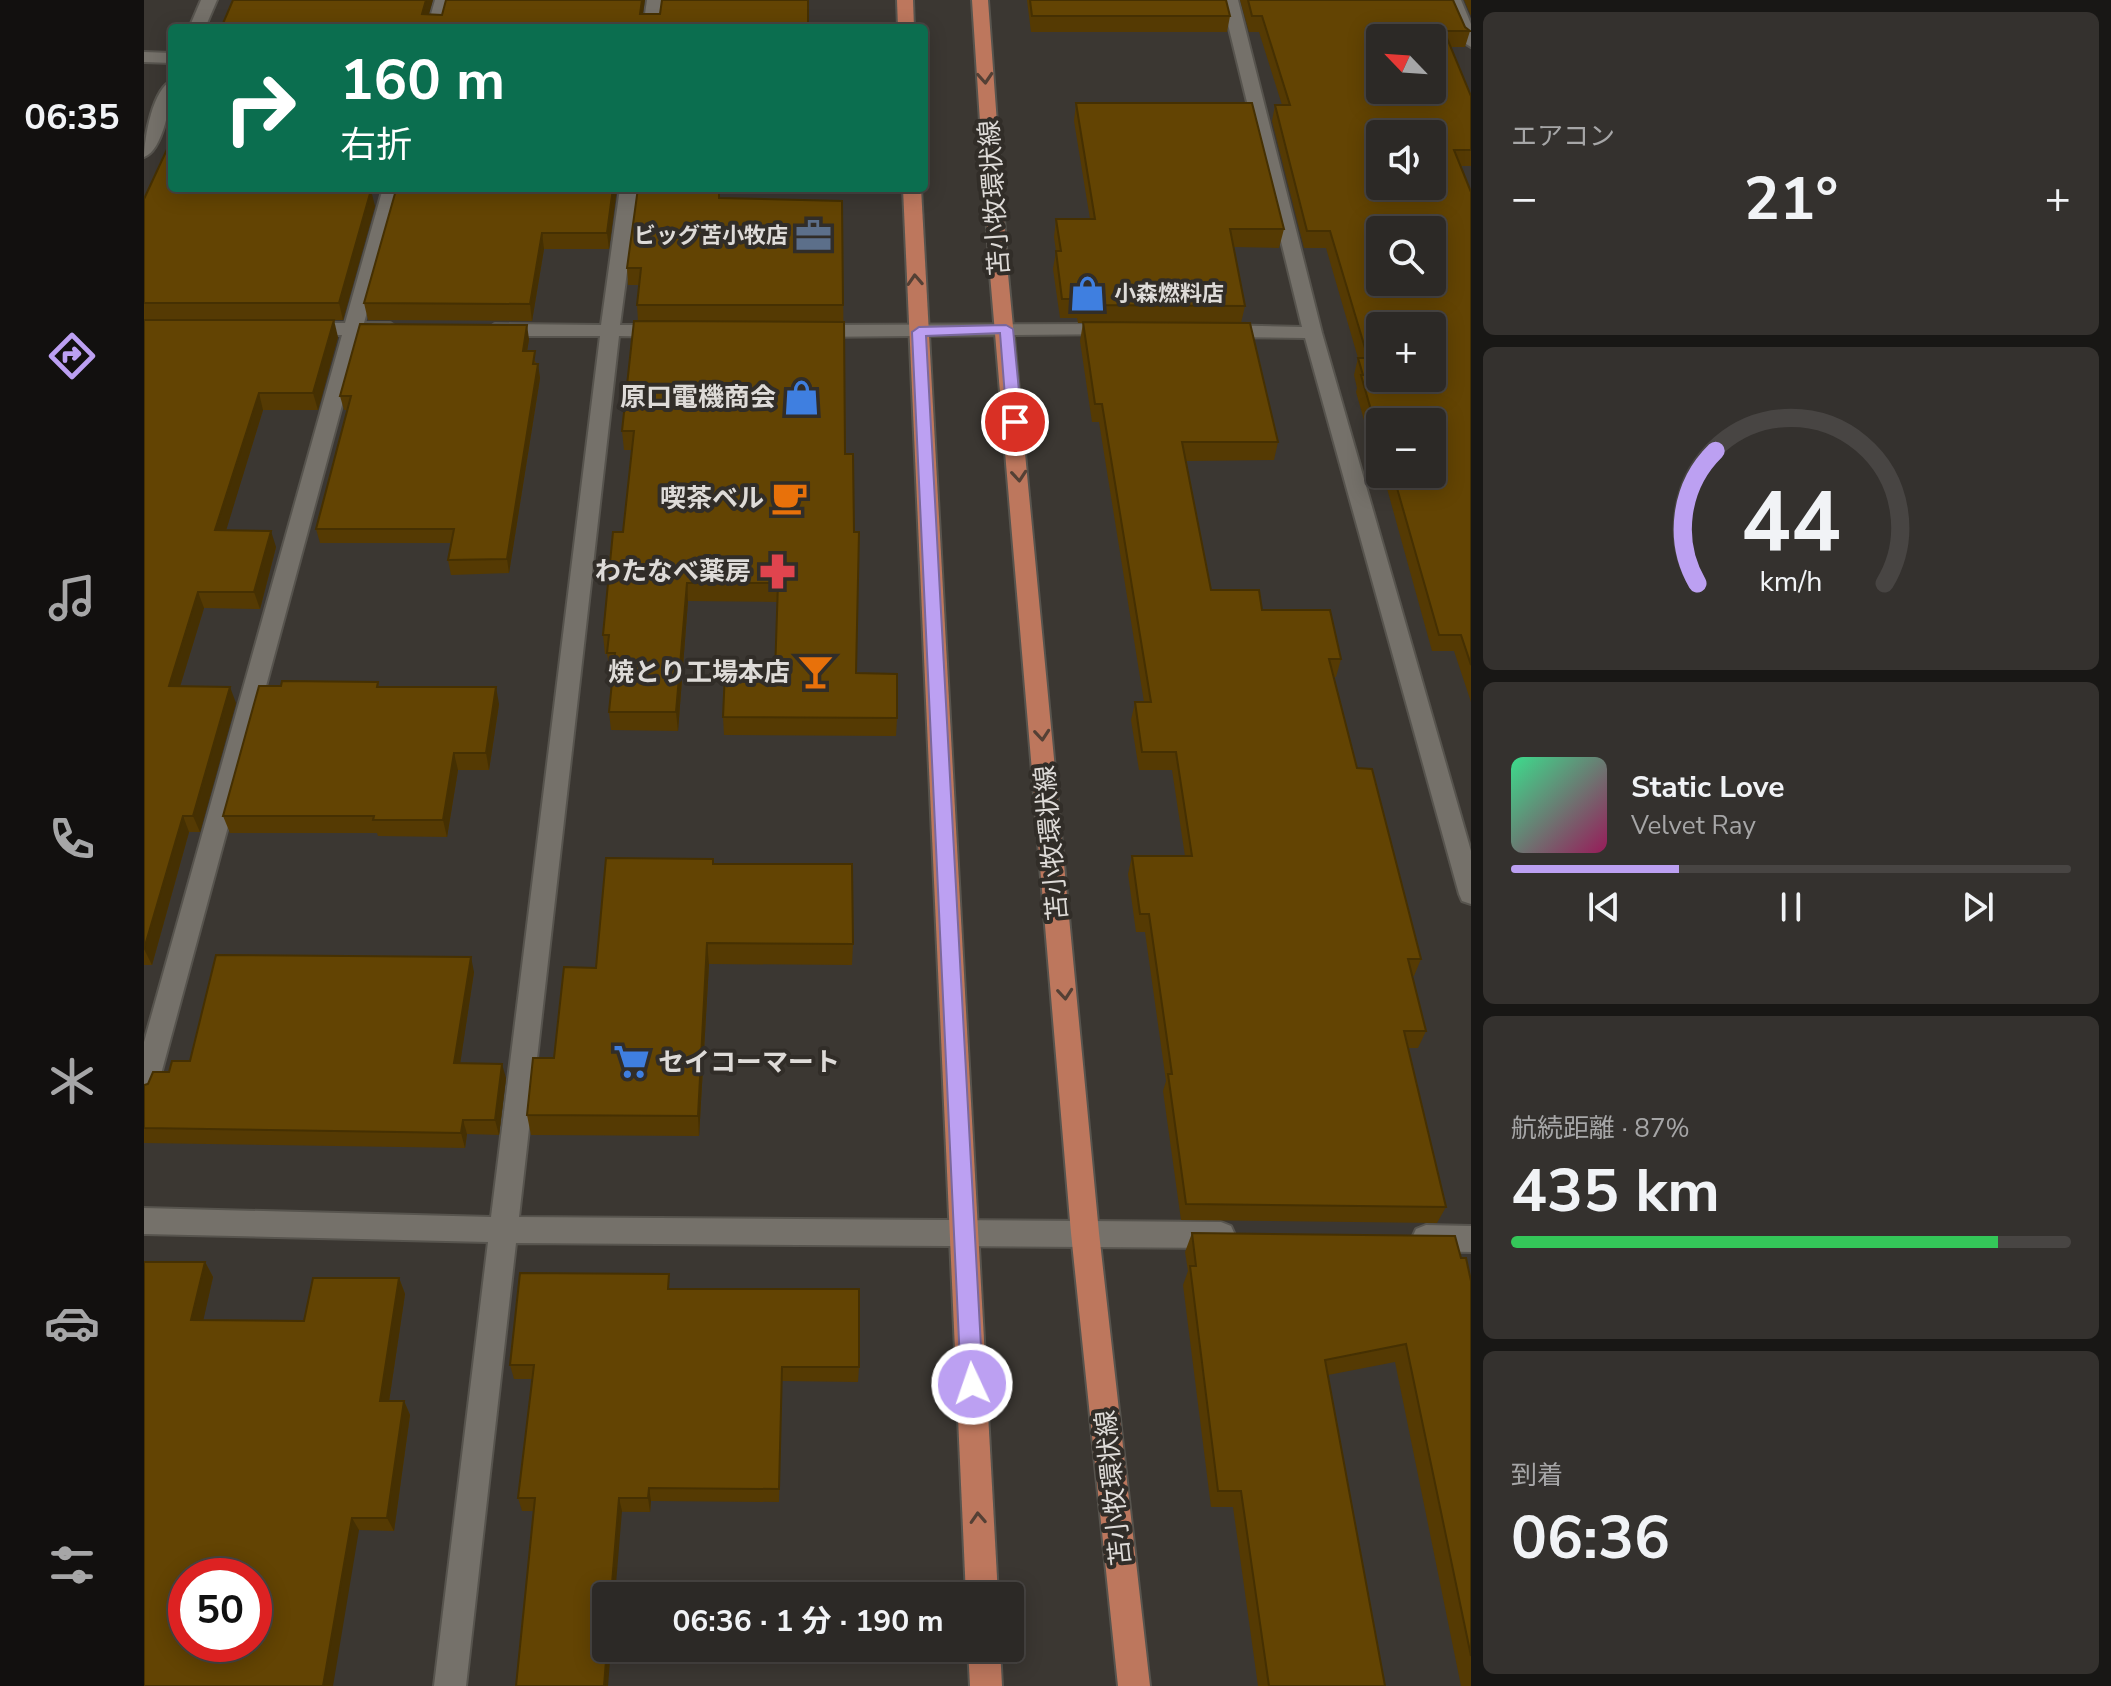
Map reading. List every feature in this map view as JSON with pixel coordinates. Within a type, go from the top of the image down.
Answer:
[{"type":"main road","points":[[905,0],[906,24]]},
{"type":"main road","name":"苫小牧環状線","points":[[980,0],[999,274],[1085,1233],[1134,1686]]},
{"type":"main road","points":[[912,192],[981,1582]]},
{"type":"main road","points":[[985,1662],[986,1686]]},
{"type":"street","points":[[199,24],[209,0]]},
{"type":"street","points":[[436,24],[443,0]]},
{"type":"street","points":[[652,24],[655,0]]},
{"type":"street","points":[[1230,0],[1313,333],[1471,894]]},
{"type":"street","points":[[1453,0],[1471,42]]},
{"type":"street","points":[[144,57],[168,58]]},
{"type":"street","points":[[144,152],[168,95]]},
{"type":"street","points":[[144,1089],[391,192]]},
{"type":"street","points":[[450,1686],[628,192]]},
{"type":"street","points":[[279,329],[402,330]]},
{"type":"street","points":[[482,330],[687,331]]},
{"type":"street","points":[[795,331],[1129,330]]},
{"type":"street","points":[[1206,331],[1313,333]]},
{"type":"street","points":[[144,1221],[503,1230],[1255,1235]]},
{"type":"street","points":[[1394,1237],[1471,1239]]},
{"type":"building","points":[[233,0],[426,0],[422,14],[442,15],[446,0],[642,0],[640,14],[660,14],[662,0],[808,0],[808,24],[223,24]]},
{"type":"building","points":[[1030,0],[1226,0],[1230,16],[1032,16]]},
{"type":"building","points":[[1248,0],[1453,0],[1465,27],[1470,31],[1446,31],[1446,24],[1366,24],[1366,104],[1446,104],[1446,36],[1471,96],[1471,150],[1454,150],[1471,192],[1471,665],[1461,635],[1439,635],[1397,488],[1446,488],[1446,408],[1370,408],[1361,375],[1358,358],[1366,358],[1366,392],[1446,392],[1446,312],[1366,312],[1366,351],[1330,231],[1307,231],[1275,105],[1290,105],[1262,16],[1252,16]]},
{"type":"building","points":[[1076,103],[1252,103],[1284,229],[1230,229],[1245,306],[1080,305],[1079,299],[1062,299],[1056,251],[1061,251],[1056,219],[1095,219]]},
{"type":"building","points":[[168,147],[168,192],[370,192],[339,303],[144,303],[144,199]]},
{"type":"building","points":[[395,192],[612,192],[607,233],[542,233],[530,304],[364,303]]},
{"type":"building","points":[[637,192],[719,192],[719,198],[842,201],[843,305],[637,305],[641,268],[627,268]]},
{"type":"building","points":[[144,320],[334,320],[313,393],[259,393],[215,530],[271,531],[254,592],[198,592],[169,686],[230,687],[193,816],[183,816],[144,949]]},
{"type":"building","points":[[634,321],[844,322],[845,454],[853,454],[854,532],[859,532],[856,673],[897,674],[897,718],[723,717],[725,672],[775,673],[778,583],[687,583],[676,712],[609,712],[615,653],[607,653],[609,635],[603,635],[613,532],[623,532],[634,431],[622,431]]},
{"type":"building","points":[[1083,322],[1250,323],[1278,442],[1182,442],[1211,590],[1259,590],[1262,610],[1330,610],[1341,659],[1329,659],[1357,768],[1372,769],[1421,959],[1408,959],[1426,1031],[1404,1031],[1446,1207],[1186,1204],[1168,1074],[1172,1074],[1149,914],[1140,914],[1132,856],[1192,856],[1176,752],[1142,752],[1135,702],[1151,702],[1102,404],[1095,404]]},
{"type":"building","points":[[360,324],[527,325],[523,351],[535,351],[533,364],[538,364],[507,559],[448,560],[454,529],[316,529],[351,396],[340,396]]},
{"type":"building","points":[[282,681],[378,682],[377,687],[496,687],[486,753],[454,753],[443,820],[373,820],[374,816],[223,816],[259,686],[281,686]]},
{"type":"building","points":[[606,858],[713,859],[713,864],[852,864],[853,944],[707,943],[698,1116],[527,1115],[533,1058],[554,1058],[564,967],[596,968]]},
{"type":"building","points":[[216,955],[471,957],[454,1063],[502,1064],[495,1120],[463,1120],[461,1133],[144,1128],[144,1085],[148,1084],[153,1072],[169,1072],[172,1061],[190,1061]]},
{"type":"building","points":[[1192,1233],[1455,1236],[1461,1258],[1466,1258],[1471,1281],[1471,1656],[1406,1344],[1325,1360],[1385,1686],[1269,1686],[1241,1491],[1218,1491],[1190,1266],[1196,1266]]},
{"type":"building","points":[[144,1262],[205,1262],[191,1320],[304,1321],[313,1278],[399,1278],[380,1401],[404,1401],[387,1518],[352,1518],[323,1686],[144,1686]]},
{"type":"building","points":[[520,1273],[669,1274],[668,1289],[859,1289],[859,1367],[782,1367],[779,1489],[649,1488],[648,1498],[619,1498],[612,1582],[592,1582],[592,1662],[606,1662],[604,1686],[516,1686],[535,1498],[518,1498],[534,1365],[510,1365]]},
{"type":"place","name":"ビッグ苫小牧店","points":[[814,235]]},
{"type":"place","name":"小森燃料店","points":[[1088,293]]},
{"type":"place","name":"原口電機商会","points":[[802,397]]},
{"type":"place","name":"喫茶ベル","points":[[790,498]]},
{"type":"place","name":"わたなべ薬房","points":[[777,571]]},
{"type":"place","name":"焼とり工場本店","points":[[816,672]]},
{"type":"place","name":"セイコーマート","points":[[632,1062]]},
{"type":"route","points":[[972,1384],[919,332],[1006,329],[1015,422]]}]
